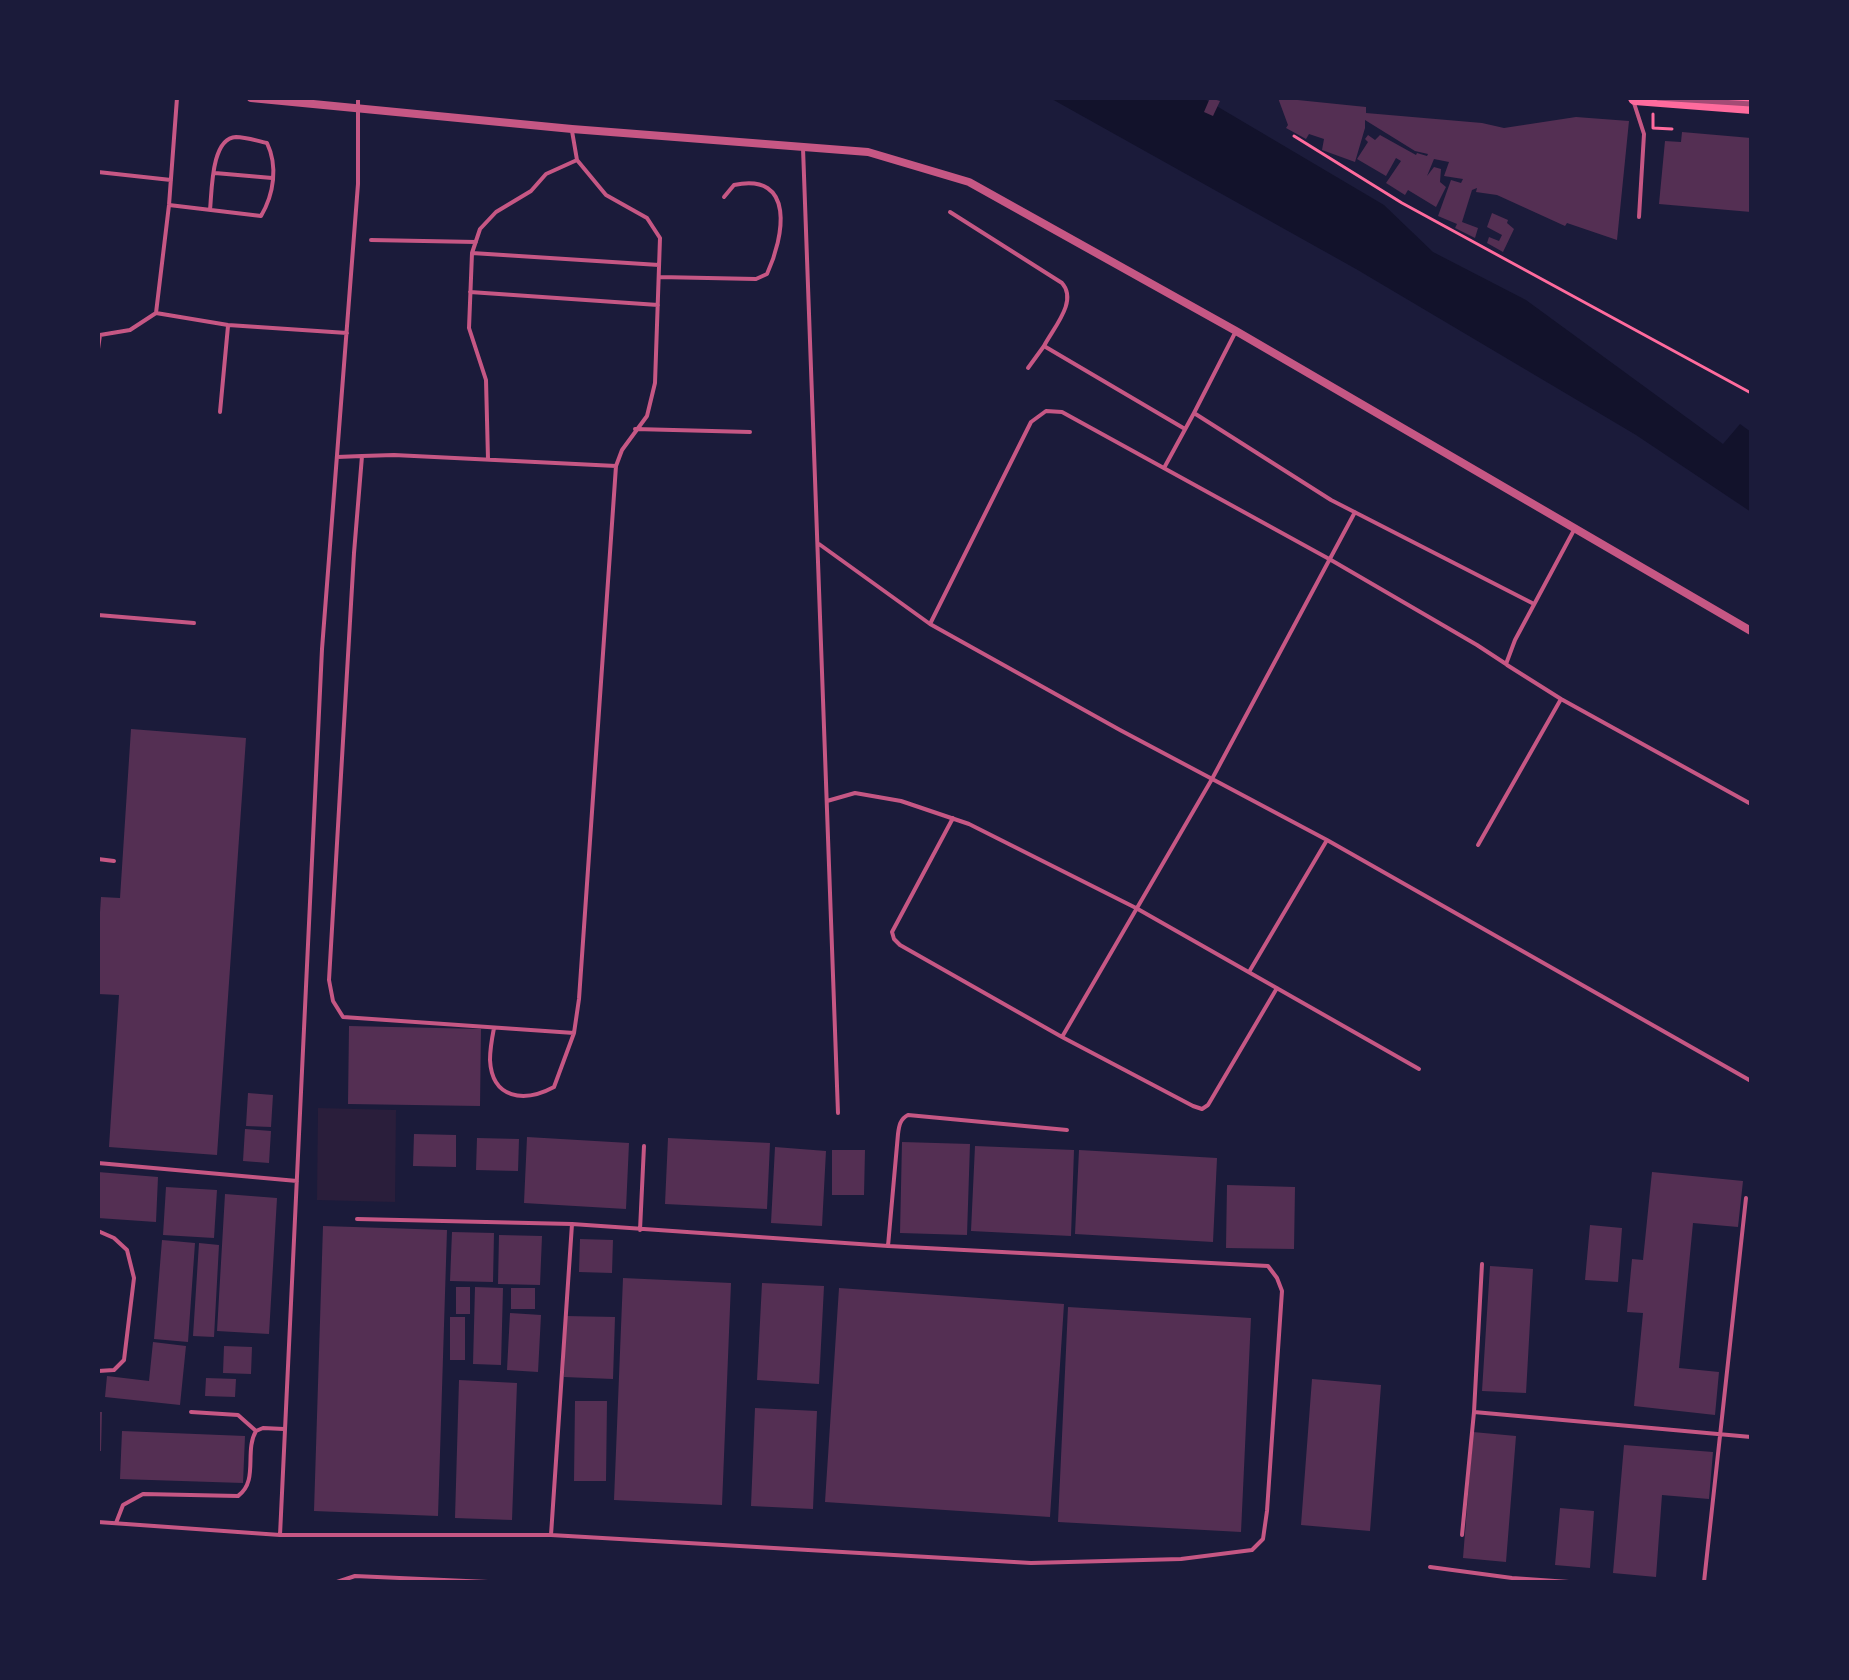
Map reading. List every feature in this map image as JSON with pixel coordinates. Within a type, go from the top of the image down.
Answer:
[{"type":"main road","points":[[1634,98],[1751,107]]},
{"type":"street","points":[[251,98],[572,129],[868,152],[969,182],[1236,331],[1751,631]]},
{"type":"lane","points":[[156,313],[169,205],[177,98]]},
{"type":"lane","points":[[280,1535],[322,649],[358,184],[358,98]]},
{"type":"lane","points":[[1634,98],[1644,134],[1639,217]]},
{"type":"lane","points":[[494,1028],[490,1059],[493,1076],[500,1089],[516,1096],[541,1094],[554,1087],[574,1033],[584,937],[616,466],[635,429],[647,416],[655,383],[660,238],[647,218],[606,195],[577,160],[572,129]]},
{"type":"lane","points":[[169,205],[210,210],[261,216],[270,201],[274,159],[267,143],[234,137],[224,141],[217,153],[210,210]]},
{"type":"lane","points":[[803,148],[838,1113]]},
{"type":"lane","points":[[488,459],[486,380],[469,328],[472,253],[480,229],[496,212],[531,191],[546,174],[577,160]]},
{"type":"lane","points":[[98,172],[171,180]]},
{"type":"lane","points":[[214,173],[272,178]]},
{"type":"lane","points":[[659,277],[756,279],[767,274],[774,258],[781,220],[779,200],[770,187],[751,181],[734,185],[724,197]]},
{"type":"lane","points":[[950,212],[1062,283],[1068,290],[1069,300],[1028,368]]},
{"type":"lane","points":[[371,240],[476,242]]},
{"type":"lane","points":[[472,253],[659,265]]},
{"type":"lane","points":[[470,292],[658,305]]},
{"type":"lane","points":[[98,349],[99,334],[130,330],[156,313],[228,325],[347,333]]},
{"type":"lane","points":[[220,412],[228,325]]},
{"type":"lane","points":[[1163,469],[1236,331]]},
{"type":"lane","points":[[1044,346],[1185,429]]},
{"type":"lane","points":[[930,624],[1031,422],[1046,411],[1062,412],[1331,560],[1477,645],[1561,699],[1751,804]]},
{"type":"lane","points":[[1194,413],[1331,500],[1534,604]]},
{"type":"lane","points":[[635,429],[750,432]]},
{"type":"lane","points":[[337,457],[394,455],[616,466]]},
{"type":"lane","points":[[362,456],[330,965],[333,1001],[343,1017],[574,1033]]},
{"type":"lane","points":[[1062,1037],[1212,779],[1355,512]]},
{"type":"lane","points":[[1506,664],[1575,528]]},
{"type":"lane","points":[[819,544],[930,624],[1327,840],[1751,1081]]},
{"type":"lane","points":[[98,615],[194,623]]},
{"type":"lane","points":[[1478,845],[1561,699]]},
{"type":"lane","points":[[827,801],[855,793],[901,801],[969,824],[1136,908],[1419,1069]]},
{"type":"lane","points":[[953,818],[892,932],[894,939],[1062,1037],[1202,1109],[1208,1105],[1277,988]]},
{"type":"lane","points":[[1249,972],[1327,840]]},
{"type":"lane","points":[[98,859],[114,861]]},
{"type":"lane","points":[[888,1246],[898,1134],[904,1117],[1067,1130]]},
{"type":"lane","points":[[640,1230],[644,1146]]},
{"type":"lane","points":[[98,1163],[297,1181]]},
{"type":"lane","points":[[1704,1582],[1746,1198]]},
{"type":"lane","points":[[98,1522],[280,1535],[551,1535],[1031,1563],[1181,1559],[1252,1550],[1263,1539],[1282,1291],[1268,1266],[888,1246],[572,1224],[357,1219]]},
{"type":"lane","points":[[551,1535],[572,1224]]},
{"type":"lane","points":[[98,1231],[114,1238],[127,1250],[134,1278],[124,1360],[114,1370],[98,1371]]},
{"type":"lane","points":[[1462,1535],[1474,1412],[1482,1264]]},
{"type":"lane","points":[[191,1412],[238,1415],[256,1431],[284,1429]]},
{"type":"lane","points":[[1474,1412],[1751,1437]]},
{"type":"lane","points":[[116,1523],[123,1505],[143,1494],[238,1496],[249,1483],[252,1438],[256,1431]]},
{"type":"lane","points":[[1430,1567],[1569,1582]]},
{"type":"lane","points":[[337,1582],[355,1576],[488,1582]]},
{"type":"path","points":[[1653,128],[1672,129]]},
{"type":"path","points":[[1294,136],[1402,203],[1751,393]]},
{"type":"shaded area","points":[[1050,98],[1203,98],[1384,205],[1433,252],[1526,300],[1723,444],[1740,424],[1751,432],[1751,512],[1636,435],[1356,269]]},
{"type":"shaded area","points":[[318,1108],[396,1110],[395,1202],[317,1200]]},
{"type":"building","points":[[1210,98],[1220,101],[1213,116],[1204,112]]},
{"type":"building","points":[[1278,98],[1366,107],[1366,113],[1482,123],[1504,128],[1576,117],[1629,121],[1617,240],[1567,223],[1565,226],[1497,195],[1476,192],[1477,188],[1472,190],[1462,222],[1478,228],[1475,238],[1455,228],[1457,224],[1438,216],[1451,180],[1461,183],[1463,179],[1444,176],[1449,162],[1434,159],[1427,176],[1434,167],[1441,169],[1440,182],[1446,187],[1436,207],[1408,190],[1405,195],[1386,183],[1401,161],[1396,158],[1386,176],[1357,159],[1368,142],[1365,139],[1368,135],[1375,140],[1380,135],[1416,155],[1428,154],[1415,151],[1365,120],[1355,162],[1322,150],[1324,139],[1309,134],[1306,139],[1286,128],[1288,125]]},
{"type":"building","points":[[1682,132],[1751,138],[1751,212],[1659,204],[1665,141],[1681,142]]},
{"type":"building","points":[[1492,213],[1508,220],[1507,223],[1514,229],[1503,252],[1487,243],[1489,237],[1499,241],[1502,235],[1487,227]]},
{"type":"building","points":[[131,729],[246,738],[217,1155],[109,1147],[119,995],[98,994],[98,942],[101,897],[120,898]]},
{"type":"building","points":[[349,1026],[481,1029],[480,1106],[348,1104]]},
{"type":"building","points":[[248,1093],[273,1095],[271,1127],[246,1126]]},
{"type":"building","points":[[245,1129],[271,1131],[269,1163],[243,1161]]},
{"type":"building","points":[[414,1134],[456,1135],[456,1167],[413,1166]]},
{"type":"building","points":[[527,1137],[629,1143],[626,1209],[524,1203]]},
{"type":"building","points":[[477,1138],[519,1139],[518,1171],[476,1170]]},
{"type":"building","points":[[668,1138],[770,1143],[767,1209],[665,1204]]},
{"type":"building","points":[[902,1142],[970,1144],[967,1235],[900,1233]]},
{"type":"building","points":[[975,1146],[1074,1150],[1071,1236],[971,1231]]},
{"type":"building","points":[[775,1147],[826,1151],[822,1226],[771,1223]]},
{"type":"building","points":[[832,1150],[865,1150],[864,1195],[832,1195]]},
{"type":"building","points":[[1079,1150],[1217,1158],[1213,1242],[1075,1234]]},
{"type":"building","points":[[98,1172],[158,1177],[156,1222],[98,1218]]},
{"type":"building","points":[[1652,1172],[1743,1181],[1738,1227],[1693,1223],[1679,1368],[1719,1372],[1715,1415],[1634,1406],[1643,1313],[1627,1312],[1632,1259],[1643,1260]]},
{"type":"building","points":[[1227,1185],[1295,1187],[1294,1249],[1226,1248]]},
{"type":"building","points":[[166,1187],[217,1190],[214,1238],[163,1235]]},
{"type":"building","points":[[225,1194],[277,1198],[269,1334],[217,1331]]},
{"type":"building","points":[[1590,1225],[1622,1228],[1618,1282],[1585,1280]]},
{"type":"building","points":[[323,1226],[447,1230],[438,1516],[314,1511]]},
{"type":"building","points":[[452,1232],[494,1233],[493,1282],[450,1281]]},
{"type":"building","points":[[499,1235],[542,1236],[540,1285],[498,1284]]},
{"type":"building","points":[[580,1239],[613,1240],[612,1273],[579,1272]]},
{"type":"building","points":[[162,1240],[195,1243],[188,1342],[154,1339]]},
{"type":"building","points":[[199,1243],[219,1245],[214,1337],[193,1336]]},
{"type":"building","points":[[1490,1266],[1533,1269],[1526,1393],[1482,1391]]},
{"type":"building","points":[[623,1278],[731,1283],[722,1505],[614,1500]]},
{"type":"building","points":[[762,1283],[824,1286],[819,1384],[757,1380]]},
{"type":"building","points":[[456,1287],[470,1287],[470,1314],[456,1314]]},
{"type":"building","points":[[475,1287],[503,1288],[501,1365],[473,1364]]},
{"type":"building","points":[[511,1288],[535,1288],[535,1309],[511,1309]]},
{"type":"building","points":[[839,1288],[1064,1304],[1050,1517],[825,1502]]},
{"type":"building","points":[[1068,1307],[1251,1318],[1241,1532],[1058,1522]]},
{"type":"building","points":[[510,1313],[541,1315],[538,1372],[507,1370]]},
{"type":"building","points":[[566,1316],[615,1317],[613,1379],[564,1377]]},
{"type":"building","points":[[450,1317],[465,1317],[465,1360],[450,1360]]},
{"type":"building","points":[[153,1342],[186,1346],[180,1405],[105,1397],[107,1376],[149,1381]]},
{"type":"building","points":[[224,1346],[252,1347],[251,1374],[223,1373]]},
{"type":"building","points":[[206,1378],[236,1379],[235,1397],[205,1396]]},
{"type":"building","points":[[1312,1379],[1381,1385],[1370,1531],[1301,1525]]},
{"type":"building","points":[[459,1380],[517,1383],[512,1520],[455,1518]]},
{"type":"building","points":[[575,1401],[607,1401],[606,1481],[574,1481]]},
{"type":"building","points":[[755,1408],[817,1411],[813,1509],[751,1506]]},
{"type":"building","points":[[98,1412],[102,1412],[101,1451],[98,1451]]},
{"type":"building","points":[[122,1431],[245,1436],[243,1483],[120,1479]]},
{"type":"building","points":[[1473,1432],[1516,1436],[1506,1562],[1463,1558]]},
{"type":"building","points":[[1624,1445],[1713,1452],[1709,1499],[1662,1495],[1656,1577],[1613,1573]]},
{"type":"building","points":[[1560,1508],[1594,1511],[1590,1568],[1555,1565]]},
{"type":"railway","points":[[1658,98],[1751,104]]}]
